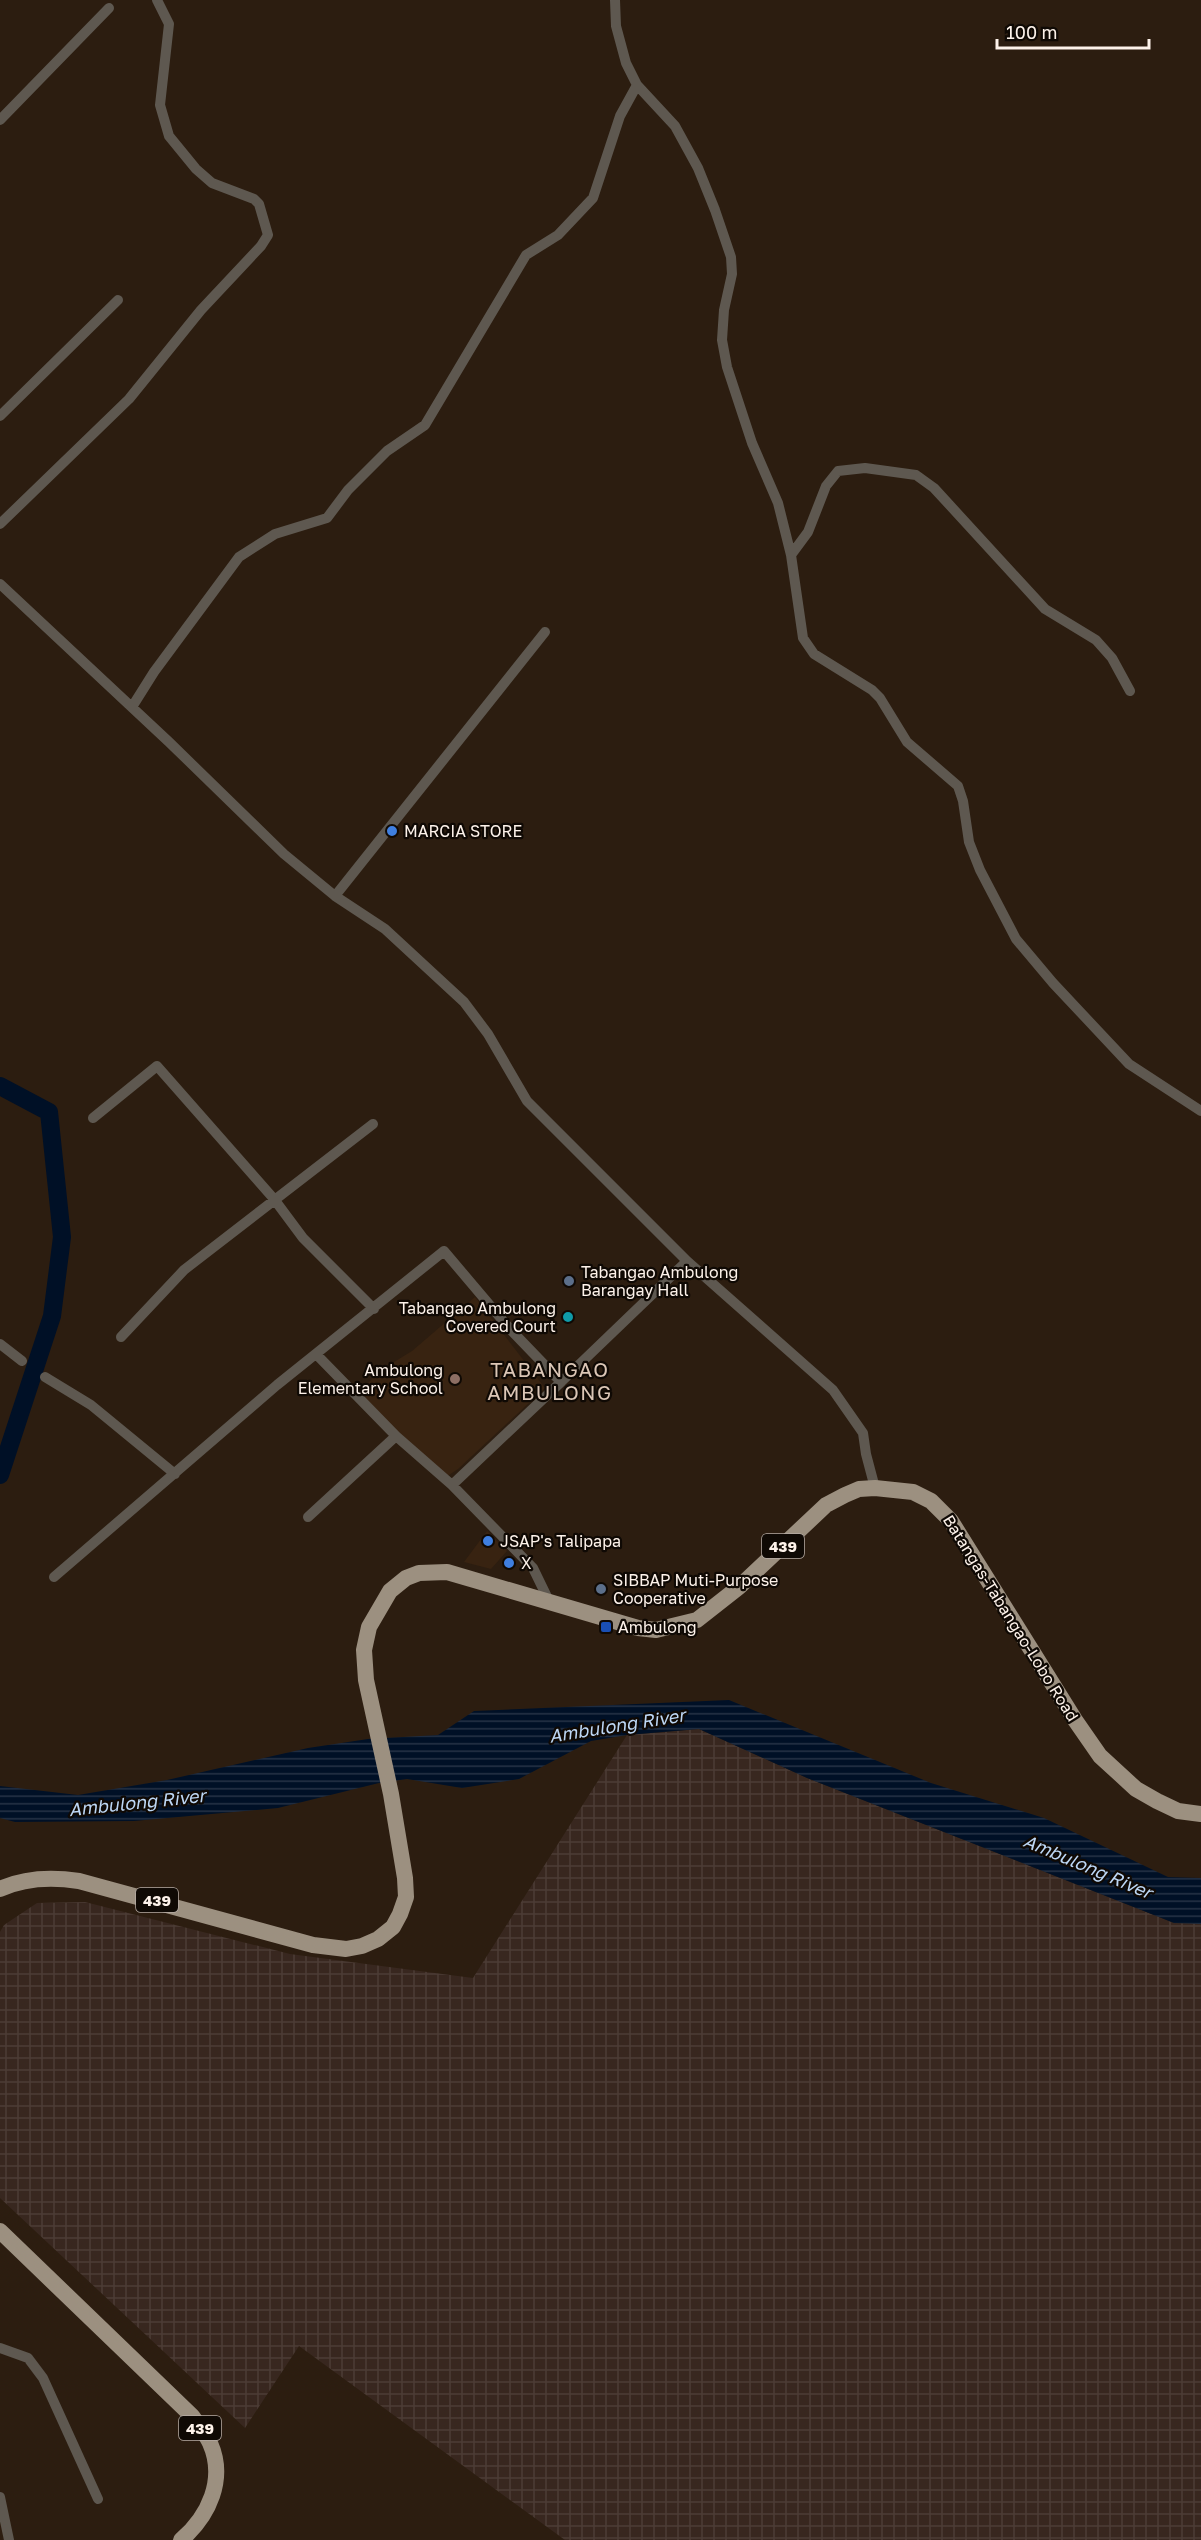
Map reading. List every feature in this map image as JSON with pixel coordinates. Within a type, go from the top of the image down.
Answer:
[{"type":"main road","name":"Batangas-Tabangao-Lobo Road","points":[[0,1889],[36,1880],[58,1878],[79,1881],[313,1945],[346,1949],[378,1940],[393,1927],[406,1897],[391,1794],[366,1680],[364,1650],[369,1627],[390,1591],[406,1578],[426,1572],[447,1572],[638,1628],[656,1630],[698,1620],[739,1587],[826,1505],[859,1489],[875,1488],[913,1492],[931,1501],[942,1510],[975,1557],[1075,1720],[1100,1756],[1143,1793],[1178,1810],[1201,1814]]},
{"type":"main road","name":"439","points":[[0,2231],[192,2416],[210,2443],[215,2461],[216,2479],[212,2500],[203,2516],[182,2540]]},
{"type":"street","points":[[0,524],[129,399],[201,310],[261,246],[268,235],[259,204],[254,199],[212,183],[196,170],[169,136],[160,105],[170,24],[157,0]]},
{"type":"street","points":[[615,0],[620,46],[637,84],[675,126],[715,210],[731,257],[732,274],[724,310],[722,340],[727,367],[752,443],[778,503],[791,555],[803,638],[808,647],[872,690],[907,742],[958,786],[963,801],[969,842],[980,870],[1016,939],[1053,983],[1134,1068],[1201,1111]]},
{"type":"street","points":[[0,120],[109,8]]},
{"type":"street","points":[[132,707],[154,672],[239,557],[275,534],[327,518],[348,490],[387,452],[425,425],[526,255],[558,236],[593,198],[626,99],[637,84]]},
{"type":"street","points":[[0,416],[118,300]]},
{"type":"street","points":[[791,555],[808,532],[826,486],[838,471],[865,468],[916,475],[934,488],[1045,609],[1096,640],[1112,658],[1130,691]]},
{"type":"street","points":[[0,584],[132,707],[284,855],[335,896],[385,929],[464,1002],[488,1034],[527,1101],[687,1261],[833,1390],[849,1409],[863,1433],[875,1488]]},
{"type":"street","points":[[335,896],[545,632]]},
{"type":"street","points":[[93,1118],[157,1066],[274,1199],[303,1238],[374,1309]]},
{"type":"street","points":[[121,1337],[184,1270],[373,1124]]},
{"type":"street","points":[[54,1577],[315,1354],[444,1251],[510,1329],[561,1382]]},
{"type":"street","points":[[452,1485],[687,1261]]},
{"type":"street","points":[[0,1344],[22,1360]]},
{"type":"street","points":[[315,1354],[396,1436],[452,1485],[533,1568],[549,1603]]},
{"type":"street","points":[[45,1377],[91,1405],[175,1474]]},
{"type":"street","points":[[308,1517],[396,1436]]},
{"type":"street","points":[[0,2348],[28,2358],[43,2378],[98,2499]]},
{"type":"street","points":[[0,2497],[9,2540]]},
{"type":"shaded area","name":"Ambulong Elementary School","points":[[475,1297],[545,1388],[458,1469],[446,1477],[356,1395],[381,1370],[412,1351]]},
{"type":"shaded area","name":"JSAP's Talipapa","points":[[487,1531],[507,1551],[491,1569],[464,1562]]},
{"type":"shaded area","points":[[699,1729],[807,1778],[1174,1923],[1201,1924],[1201,2540],[565,2540],[299,2346],[245,2428],[0,2198],[0,1932],[4,1925],[37,1903],[85,1902],[290,1954],[473,1978],[627,1735]]},
{"type":"water","points":[[729,1700],[931,1783],[1044,1818],[1168,1877],[1201,1878],[1201,1924],[1174,1923],[807,1778],[699,1729],[627,1735],[591,1741],[519,1779],[462,1788],[407,1779],[379,1783],[278,1808],[134,1821],[15,1822],[0,1818],[0,1786],[78,1795],[167,1780],[308,1748],[368,1739],[438,1735],[474,1711]]},
{"type":"waterway","name":"Ambulong River","points":[[0,1086],[49,1112],[62,1237],[52,1316],[0,1475]]},
{"type":"place","name":"MARCIA STORE","points":[[392,831]]},
{"type":"place","name":"Tabangao Ambulong Barangay Hall","points":[[569,1281]]},
{"type":"place","name":"Tabangao Ambulong Covered Court","points":[[568,1317]]},
{"type":"place","name":"Ambulong Elementary School","points":[[455,1379]]},
{"type":"place","name":"JSAP's Talipapa","points":[[488,1541]]},
{"type":"place","name":"X","points":[[509,1563]]},
{"type":"place","name":"SIBBAP Muti-Purpose Cooperative","points":[[601,1589]]},
{"type":"place","name":"Ambulong","points":[[606,1627]]},
{"type":"district","name":"TABANGAO AMBULONG","points":[[550,1380]]}]
